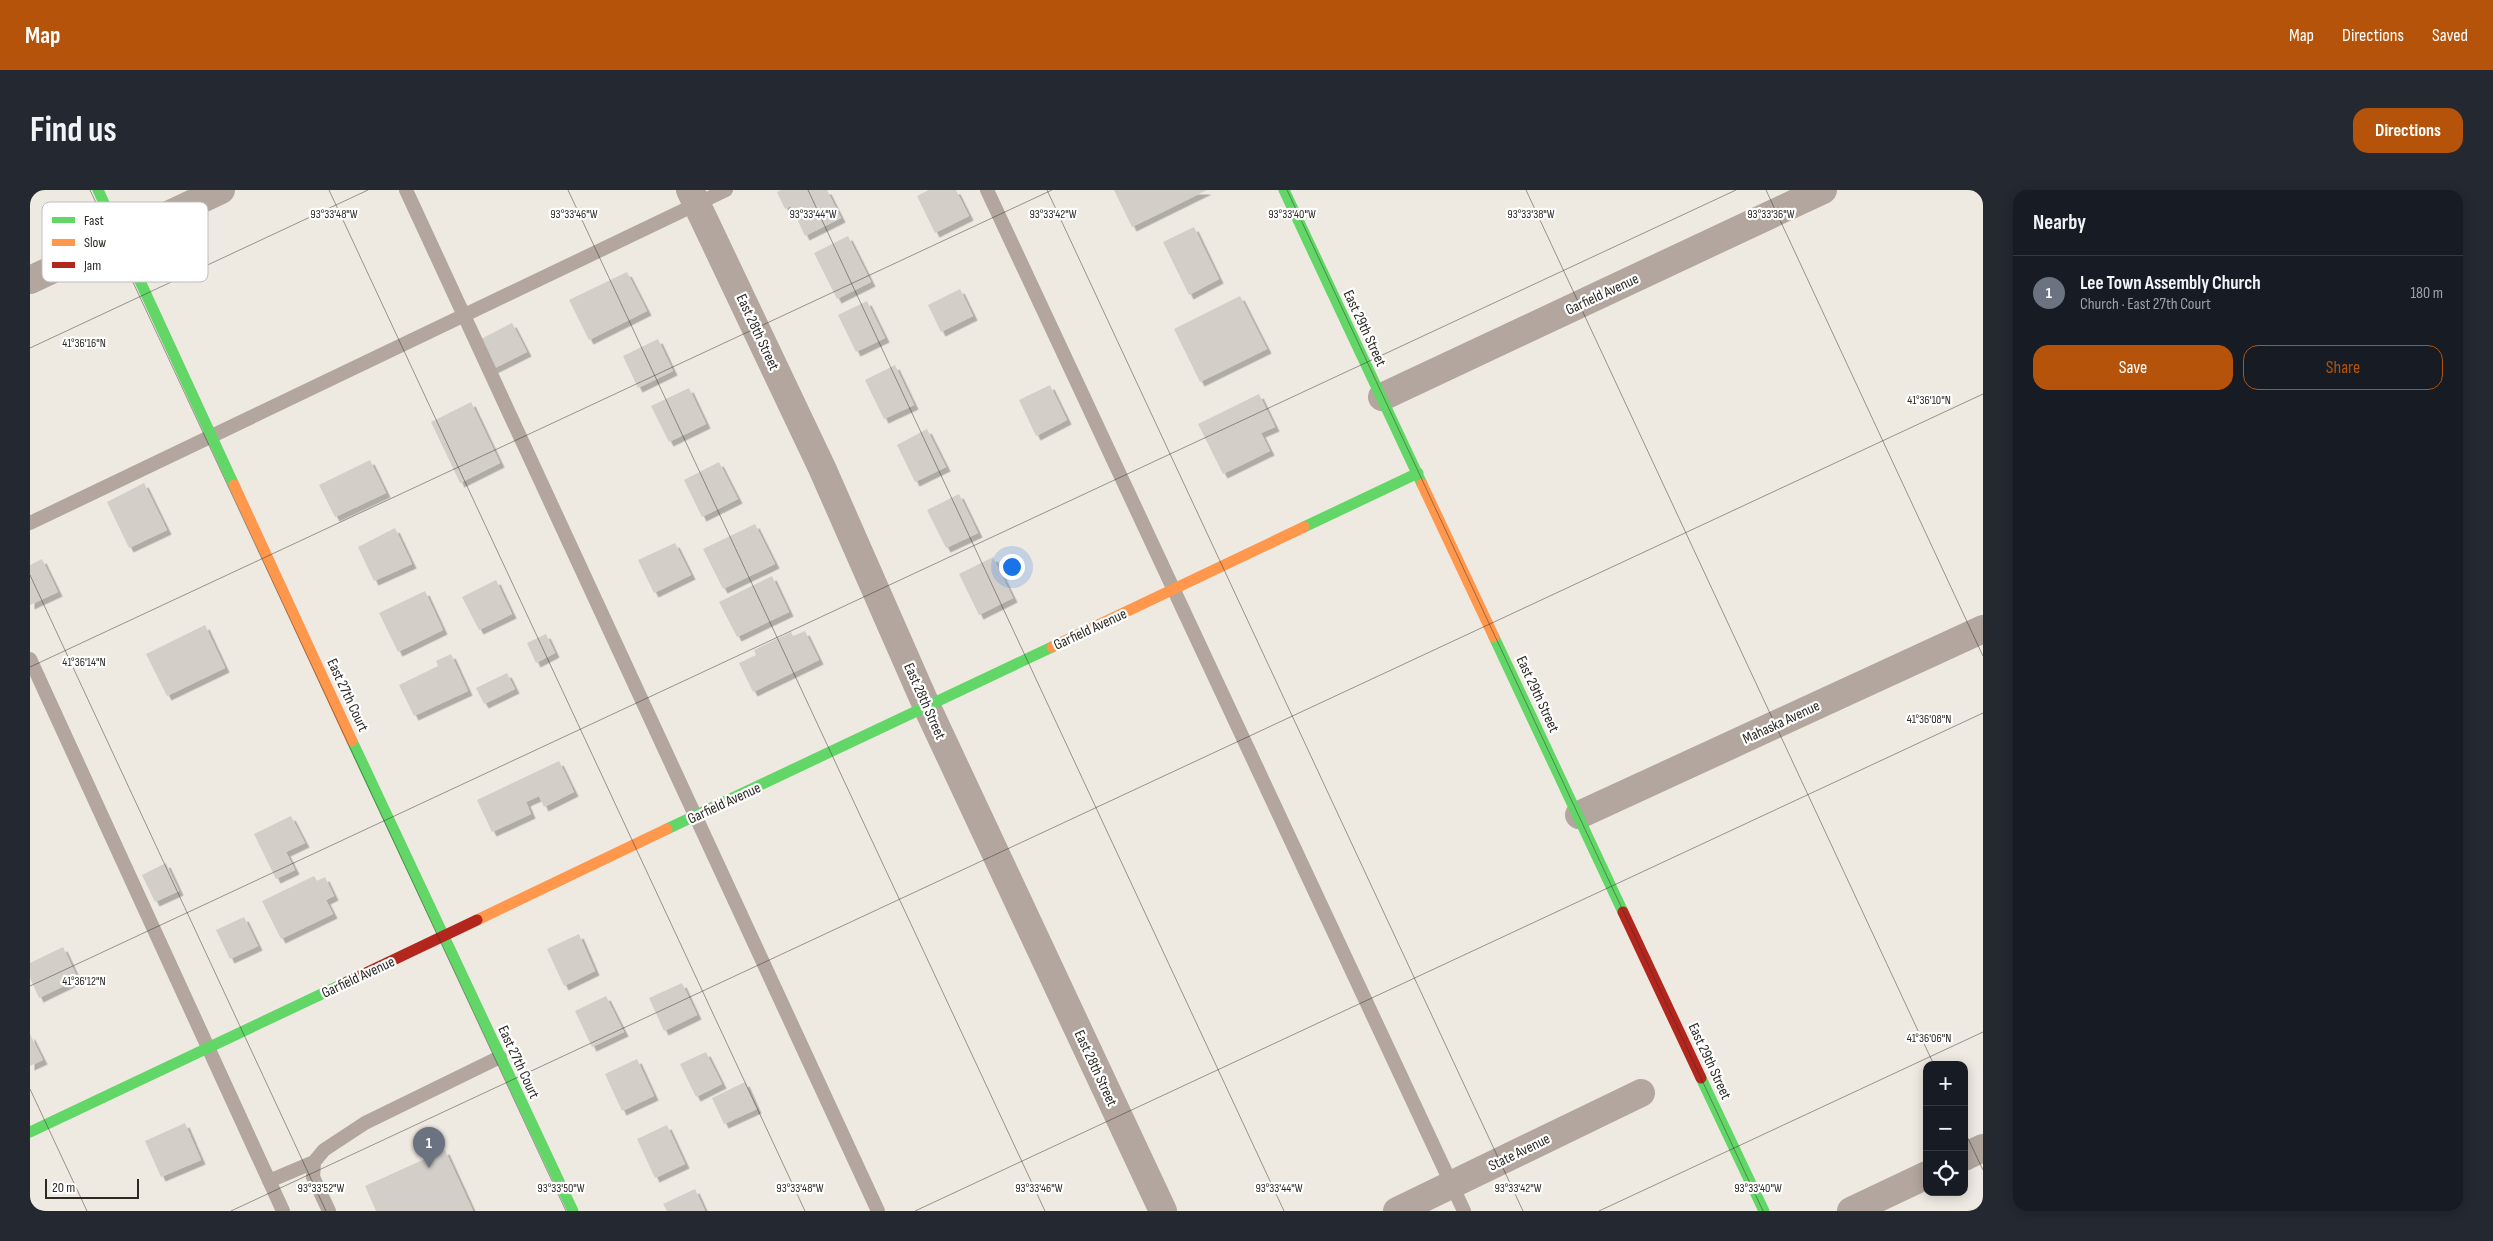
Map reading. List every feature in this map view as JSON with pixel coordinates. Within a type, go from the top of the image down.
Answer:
[{"type":"street","name":"East 27th Court","points":[[98,190],[104,202]]},
{"type":"street","points":[[196,202],[221,190]]},
{"type":"street","name":"East 29th Street","points":[[1284,190],[1764,1211]]},
{"type":"street","name":"Garfield Avenue","points":[[1382,398],[1823,190]]},
{"type":"street","name":"East 28th Street","points":[[694,197],[822,468],[927,707],[1163,1211]]},
{"type":"street","points":[[30,280],[42,274]]},
{"type":"street","name":"East 27th Court","points":[[140,282],[443,937],[573,1211]]},
{"type":"street","name":"Garfield Avenue","points":[[30,1132],[1418,473]]},
{"type":"street","name":"Mahaska Avenue","points":[[1579,815],[1983,629]]},
{"type":"street","name":"State Avenue","points":[[1397,1211],[1641,1093]]},
{"type":"street","points":[[1968,1155],[1983,1148]]},
{"type":"street","points":[[1851,1211],[1923,1177]]},
{"type":"lane","points":[[406,190],[878,1211]]},
{"type":"lane","points":[[30,523],[464,316],[694,197],[726,190]]},
{"type":"lane","points":[[987,190],[1464,1211]]},
{"type":"lane","points":[[30,659],[283,1211]]},
{"type":"lane","points":[[269,1181],[314,1162],[324,1150],[365,1123],[500,1057]]},
{"type":"lane","points":[[314,1162],[313,1177],[329,1211]]},
{"type":"building","points":[[781,190],[827,190],[841,218],[805,236],[791,206],[785,209],[777,192]]},
{"type":"building","points":[[929,190],[956,190],[969,216],[935,233],[917,196]]},
{"type":"building","points":[[1114,190],[1207,190],[1132,227]]},
{"type":"building","points":[[1194,227],[1219,279],[1189,295],[1163,242]]},
{"type":"building","points":[[848,236],[871,282],[837,299],[814,253]]},
{"type":"building","points":[[627,272],[647,311],[589,340],[569,300]]},
{"type":"building","points":[[960,289],[973,316],[941,332],[928,305]]},
{"type":"building","points":[[1240,296],[1267,349],[1200,382],[1174,329]]},
{"type":"building","points":[[867,301],[885,338],[856,352],[838,315]]},
{"type":"building","points":[[512,323],[527,352],[493,369],[479,340]]},
{"type":"building","points":[[658,339],[673,371],[638,388],[623,356]]},
{"type":"building","points":[[895,365],[914,405],[884,419],[865,380]]},
{"type":"building","points":[[1050,385],[1067,420],[1036,436],[1019,400]]},
{"type":"building","points":[[689,388],[706,424],[669,442],[651,406]]},
{"type":"building","points":[[1259,394],[1275,427],[1261,433],[1270,451],[1223,474],[1198,424]]},
{"type":"building","points":[[471,402],[500,463],[460,483],[431,422]]},
{"type":"building","points":[[927,429],[946,467],[915,482],[897,445]]},
{"type":"building","points":[[370,460],[386,493],[335,517],[319,485]]},
{"type":"building","points":[[719,462],[738,499],[702,517],[684,480]]},
{"type":"building","points":[[144,483],[167,530],[129,548],[107,502]]},
{"type":"building","points":[[959,494],[978,533],[946,548],[927,510]]},
{"type":"building","points":[[755,524],[775,564],[723,589],[703,549]]},
{"type":"building","points":[[395,528],[412,564],[374,581],[358,547]]},
{"type":"building","points":[[675,543],[691,575],[654,593],[638,560]]},
{"type":"building","points":[[993,557],[1013,598],[979,615],[959,574]]},
{"type":"building","points":[[42,559],[58,592],[30,605],[30,565]]},
{"type":"building","points":[[772,576],[789,612],[737,637],[719,602]]},
{"type":"building","points":[[496,580],[512,614],[479,630],[462,597]]},
{"type":"building","points":[[425,591],[443,630],[398,652],[379,613]]},
{"type":"building","points":[[205,625],[225,668],[167,696],[146,654]]},
{"type":"building","points":[[805,631],[819,660],[753,692],[739,663],[756,655],[754,650],[791,632],[793,636]]},
{"type":"building","points":[[546,634],[555,653],[536,663],[527,643]]},
{"type":"building","points":[[451,654],[468,691],[414,716],[399,685],[438,666],[436,661]]},
{"type":"building","points":[[507,673],[515,689],[484,704],[476,688]]},
{"type":"building","points":[[559,761],[574,792],[544,807],[539,796],[526,802],[531,814],[492,832],[477,800]]},
{"type":"building","points":[[291,816],[305,843],[286,852],[295,870],[276,879],[254,834]]},
{"type":"building","points":[[166,863],[179,891],[155,902],[142,875]]},
{"type":"building","points":[[314,876],[317,881],[325,877],[334,896],[326,900],[333,914],[281,939],[262,901]]},
{"type":"building","points":[[244,917],[258,946],[230,959],[216,930]]},
{"type":"building","points":[[579,934],[595,971],[564,986],[547,949]]},
{"type":"building","points":[[63,947],[78,979],[39,998],[30,978],[30,963]]},
{"type":"building","points":[[682,983],[697,1015],[664,1031],[649,998]]},
{"type":"building","points":[[606,996],[624,1032],[592,1047],[575,1011]]},
{"type":"building","points":[[30,1034],[43,1060],[30,1066]]},
{"type":"building","points":[[706,1052],[722,1084],[696,1097],[680,1064]]},
{"type":"building","points":[[637,1059],[654,1096],[622,1111],[605,1074]]},
{"type":"building","points":[[745,1082],[757,1109],[724,1124],[712,1098]]},
{"type":"building","points":[[185,1123],[201,1160],[161,1177],[145,1141]]},
{"type":"building","points":[[667,1125],[685,1164],[655,1178],[637,1139]]},
{"type":"building","points":[[445,1150],[473,1211],[376,1211],[365,1186]]},
{"type":"building","points":[[695,1189],[705,1211],[667,1211],[663,1204]]},
{"type":"traffic: fast","points":[[98,190],[104,202]]},
{"type":"traffic: fast","points":[[1284,190],[1422,484]]},
{"type":"traffic: fast","points":[[140,282],[234,485]]},
{"type":"traffic: fast","points":[[1304,527],[1418,473]]},
{"type":"traffic: fast","points":[[1494,637],[1623,912]]},
{"type":"traffic: fast","points":[[667,829],[1052,647]]},
{"type":"traffic: fast","points":[[352,741],[573,1211]]},
{"type":"traffic: fast","points":[[30,1132],[347,982]]},
{"type":"traffic: fast","points":[[1701,1078],[1764,1211]]},
{"type":"traffic: slow","points":[[1422,484],[1494,637]]},
{"type":"traffic: slow","points":[[234,485],[352,741]]},
{"type":"traffic: slow","points":[[1052,647],[1304,527]]},
{"type":"traffic: slow","points":[[477,920],[667,829]]},
{"type":"traffic: jam","points":[[1623,912],[1701,1078]]},
{"type":"traffic: jam","points":[[347,982],[477,920]]},
{"type":"place","name":"Lee Town Assembly Church","points":[[429,1168]]}]
